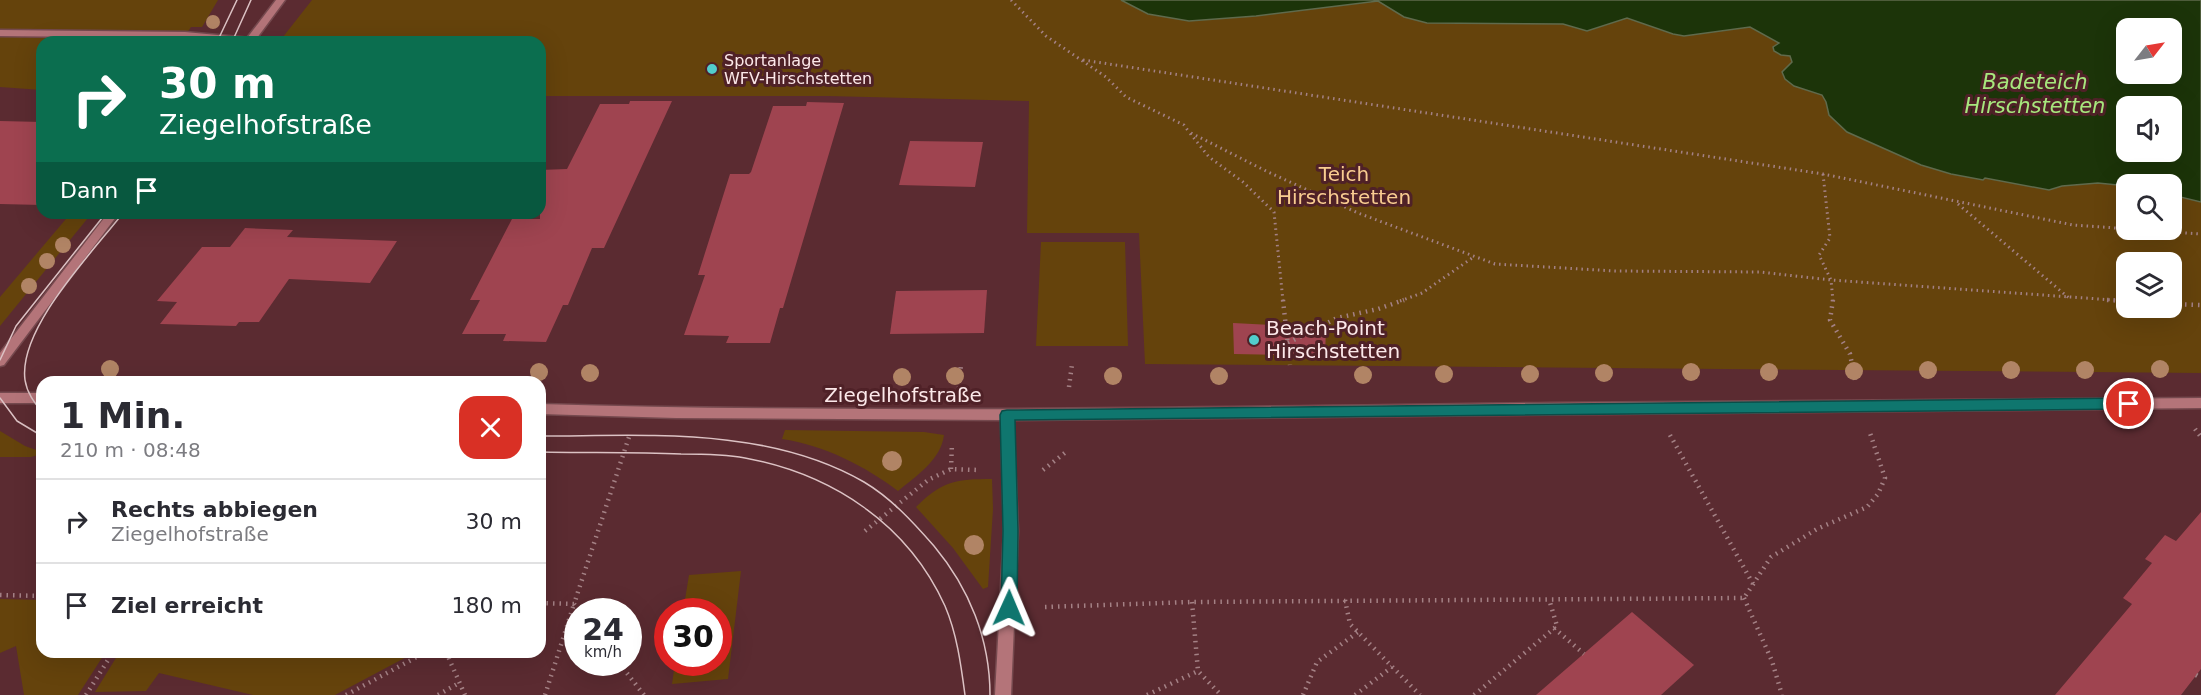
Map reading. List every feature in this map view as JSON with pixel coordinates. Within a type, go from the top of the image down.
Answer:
[{"type":"street","points":[[253,36],[281,0]]},
{"type":"street","points":[[0,33],[196,36]]},
{"type":"street","points":[[0,362],[109,219]]},
{"type":"street","points":[[0,398],[36,398]]},
{"type":"street","name":"Ziegelhofstraße","points":[[546,409],[1007,415],[2201,403]]},
{"type":"street","points":[[1003,695],[1011,531],[1007,415]]},
{"type":"path","points":[[1011,0],[1046,36],[1106,77],[1126,97],[1184,125],[1209,157],[1243,182],[1274,212],[1290,365]]},
{"type":"path","points":[[1083,60],[1823,174],[2073,225],[2201,234]]},
{"type":"path","points":[[1189,132],[1268,172],[1358,213],[1496,264],[1615,271],[1760,272],[1831,280],[2116,300]]},
{"type":"path","points":[[1744,598],[1771,557],[1817,529],[1867,507],[1878,494],[1886,478],[1860,406],[1850,354],[1830,320],[1833,302],[1831,280],[1819,255],[1830,238],[1823,174]]},
{"type":"path","points":[[1957,203],[2070,298]]},
{"type":"path","points":[[1288,343],[1337,318],[1378,309],[1422,293],[1475,256]]},
{"type":"path","points":[[2182,304],[2201,305]]},
{"type":"path","points":[[958,390],[961,364]]},
{"type":"path","points":[[1069,387],[1072,364]]},
{"type":"path","points":[[1654,408],[1753,584]]},
{"type":"path","points":[[576,598],[638,412]]},
{"type":"path","points":[[951,469],[952,443]]},
{"type":"path","points":[[1043,470],[1066,452]]},
{"type":"path","points":[[866,531],[928,480],[951,469],[978,470]]},
{"type":"path","points":[[0,595],[36,596]]},
{"type":"path","points":[[1045,607],[1345,600],[1744,598]]},
{"type":"path","points":[[1744,598],[1772,661],[1782,695]]},
{"type":"path","points":[[1345,600],[1350,624],[1419,695]]},
{"type":"path","points":[[1474,695],[1557,626],[1549,600]]},
{"type":"path","points":[[1192,602],[1198,671],[1221,695]]},
{"type":"path","points":[[546,603],[564,604]]},
{"type":"path","points":[[1554,628],[1584,654]]},
{"type":"path","points":[[1303,695],[1317,662],[1358,632]]},
{"type":"path","points":[[545,695],[564,635]]},
{"type":"path","points":[[86,695],[109,658]]},
{"type":"path","points":[[346,695],[415,658]]},
{"type":"path","points":[[449,658],[465,695]]},
{"type":"path","points":[[1355,695],[1392,667]]},
{"type":"path","points":[[1147,695],[1198,671]]},
{"type":"path","points":[[630,676],[644,695]]},
{"type":"path","points":[[438,695],[459,683]]},
{"type":"green space","points":[[0,0],[218,0],[202,27],[191,27],[185,36],[36,36],[36,90],[0,87]]},
{"type":"green space","name":"Teich Hirschstetten","points":[[312,0],[1121,0],[1148,14],[1256,16],[1379,1],[1404,17],[1427,23],[1563,24],[1587,31],[1627,18],[1684,36],[1750,27],[1780,43],[1781,55],[1790,56],[1792,62],[1785,79],[1794,86],[1822,95],[1829,115],[1847,132],[1921,165],[1951,174],[2049,190],[2062,186],[2098,183],[2116,185],[2116,240],[2182,240],[2182,197],[2201,202],[2201,373],[1145,364],[1139,233],[1027,233],[1029,101],[828,96],[546,96],[546,36],[284,36]]},
{"type":"green space","points":[[66,219],[87,219],[0,326],[0,297]]},
{"type":"green space","points":[[1041,242],[1125,242],[1128,346],[1036,346]]},
{"type":"green space","points":[[785,430],[924,432],[944,435],[933,460],[898,491],[858,465],[828,451],[782,439]]},
{"type":"green space","points":[[0,431],[36,450],[36,456],[31,457],[0,457]]},
{"type":"green space","points":[[992,479],[993,509],[988,587],[983,589],[953,548],[916,507],[925,498],[950,483]]},
{"type":"green space","points":[[741,571],[732,646],[732,598],[685,598],[689,575]]},
{"type":"green space","points":[[0,599],[36,600],[36,658],[102,658],[78,695],[24,695],[16,646],[0,653]]},
{"type":"green space","points":[[116,658],[405,658],[335,695],[253,695],[159,673],[146,691],[95,692]]},
{"type":"green space","points":[[673,676],[728,676],[728,679],[672,684]]},
{"type":"water","name":"Badeteich Hirschstetten","points":[[1121,0],[2201,0],[2201,202],[2182,197],[2182,174],[2116,174],[2116,185],[2098,183],[2062,186],[2049,190],[1951,174],[1921,165],[1847,132],[1829,115],[1822,95],[1794,86],[1785,79],[1782,72],[1792,62],[1790,56],[1774,51],[1773,47],[1779,43],[1750,27],[1684,36],[1627,18],[1587,31],[1563,24],[1427,23],[1404,17],[1378,1],[1256,16],[1189,21],[1148,14]]},
{"type":"building","points":[[630,101],[672,101],[604,248],[592,248],[568,305],[563,305],[546,342],[503,341],[506,334],[462,334],[480,300],[470,300],[512,219],[546,219],[546,170],[567,169],[600,104],[629,104]]},
{"type":"building","points":[[807,102],[844,103],[783,308],[780,308],[770,343],[726,343],[729,336],[684,335],[705,275],[698,275],[730,174],[749,174],[751,172],[773,106],[806,106]]},
{"type":"building","points":[[0,121],[36,122],[36,205],[0,204]]},
{"type":"building","points":[[910,141],[983,142],[975,187],[899,185]]},
{"type":"building","points":[[245,228],[293,230],[287,237],[397,241],[370,283],[289,279],[259,322],[239,322],[236,326],[160,324],[177,302],[157,301],[202,247],[230,247]]},
{"type":"building","points":[[987,290],[984,333],[890,334],[896,291]]},
{"type":"building","points":[[1233,323],[1326,328],[1325,356],[1234,354]]},
{"type":"building","points":[[2201,512],[2201,669],[2181,695],[2055,695],[2132,604],[2123,598],[2152,563],[2145,559],[2165,535],[2176,541]]},
{"type":"building","points":[[1632,612],[1694,665],[1661,695],[1536,695]]},
{"type":"tram line","points":[[220,36],[237,0]]},
{"type":"tram line","points":[[235,36],[251,0]]},
{"type":"tram line","points":[[0,360],[16,326],[101,219]]},
{"type":"tram line","points":[[36,404],[29,393],[25,380],[26,359],[33,337],[60,292],[118,219]]},
{"type":"tram line","points":[[0,398],[17,421],[36,432]]},
{"type":"tram line","points":[[546,436],[664,436],[747,443],[788,451],[827,464],[864,482],[910,519],[934,546],[958,579],[982,634],[990,695]]},
{"type":"tram line","points":[[546,452],[705,454],[737,457],[808,476],[837,490],[864,507],[888,527],[929,577],[945,606],[953,628],[965,695]]},
{"type":"place","name":"Sportanlage WFV-Hirschstetten","points":[[712,69]]},
{"type":"place","name":"Beach-Point Hirschstetten","points":[[1254,340]]},
{"type":"route","points":[[1009,608],[1011,531],[1007,415],[2129,404]]}]
